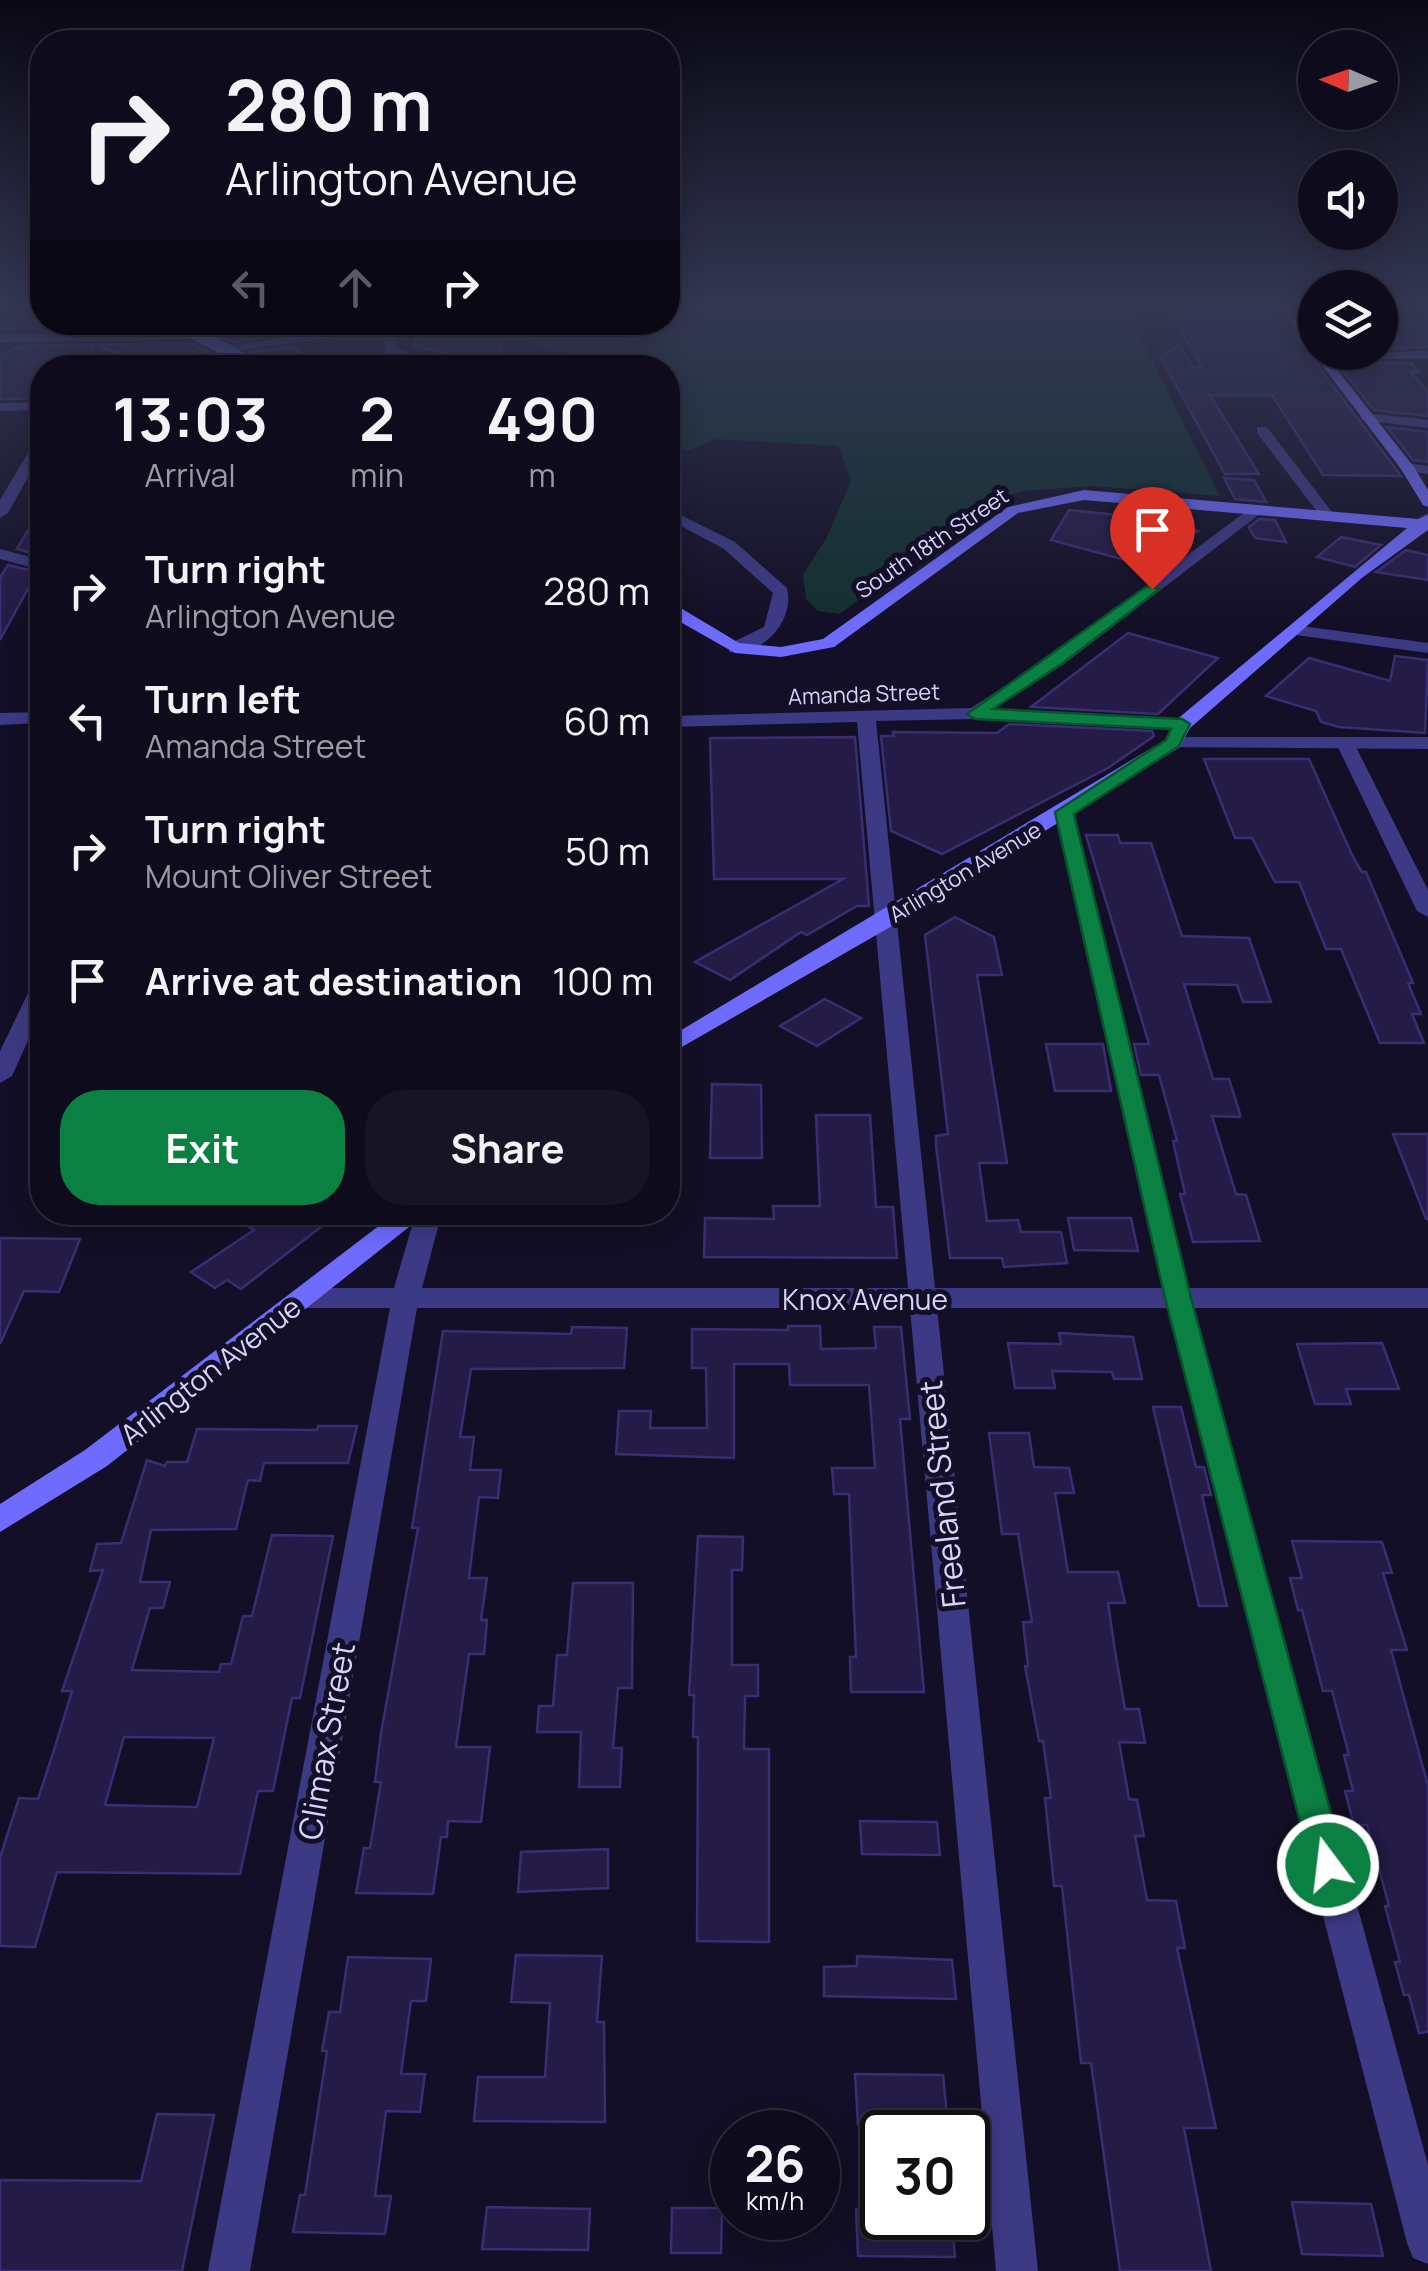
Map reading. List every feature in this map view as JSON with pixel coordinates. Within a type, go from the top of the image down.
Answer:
[{"type":"main road","points":[[1363,413],[1407,467],[1428,502]]},
{"type":"main road","name":"South 18th Street","points":[[680,615],[734,648],[781,652],[828,643],[1024,506],[1084,496],[1426,522]]},
{"type":"main road","name":"Arlington Avenue","points":[[680,1041],[1064,812],[1177,734],[1294,630],[1426,522]]},
{"type":"main road","name":"Arlington Avenue","points":[[0,1520],[96,1458],[397,1225]]},
{"type":"street","points":[[1366,417],[1428,424]]},
{"type":"street","points":[[1262,430],[1328,515]]},
{"type":"street","points":[[0,513],[30,462]]},
{"type":"street","points":[[1407,467],[1428,470]]},
{"type":"street","points":[[975,714],[1058,660],[1257,510]]},
{"type":"street","points":[[680,519],[748,556],[781,592],[776,623],[768,636],[734,648]]},
{"type":"street","points":[[0,554],[30,561]]},
{"type":"street","points":[[1294,630],[1428,648]]},
{"type":"street","name":"Amanda Street","points":[[680,722],[975,714],[1177,734],[1344,743],[1428,743]]},
{"type":"street","points":[[0,719],[30,715]]},
{"type":"street","name":"Freeland Street","points":[[866,717],[1017,2271]]},
{"type":"street","points":[[1344,743],[1428,911]]},
{"type":"street","points":[[1064,812],[1178,1298],[1428,2243]]},
{"type":"street","points":[[0,1076],[30,1012]]},
{"type":"street","name":"Climax Street","points":[[229,2271],[406,1300],[426,1225]]},
{"type":"street","name":"Knox Avenue","points":[[302,1298],[1428,1298]]},
{"type":"green space","points":[[680,413],[1178,413],[1220,496],[1092,486],[1024,491],[988,502],[840,614],[818,611],[806,599],[803,574],[826,539],[851,481],[838,446],[716,439],[687,451],[680,448]]},
{"type":"building","points":[[1191,413],[1221,413],[1259,474],[1225,474]]},
{"type":"building","points":[[1283,413],[1353,413],[1401,476],[1323,475]]},
{"type":"building","points":[[1387,427],[1428,432],[1428,462],[1413,460]]},
{"type":"building","points":[[1224,478],[1254,480],[1266,502],[1235,499]]},
{"type":"building","points":[[1069,510],[1147,518],[1198,531],[1147,566],[1051,540]]},
{"type":"building","points":[[1259,519],[1275,520],[1286,542],[1255,538],[1249,527]]},
{"type":"building","points":[[30,527],[30,553],[17,549]]},
{"type":"building","points":[[1341,537],[1381,545],[1355,567],[1317,557]]},
{"type":"building","points":[[1406,550],[1428,555],[1428,580],[1376,572]]},
{"type":"building","points":[[8,565],[30,570],[30,585],[0,640],[0,578]]},
{"type":"building","points":[[1128,633],[1218,658],[1158,714],[1031,707]]},
{"type":"building","points":[[1395,656],[1428,660],[1425,733],[1339,727],[1321,722],[1316,711],[1266,696],[1309,658],[1390,681]]},
{"type":"building","points":[[1009,724],[1152,731],[1154,736],[1108,768],[942,854],[891,831],[881,736],[894,736],[893,732],[997,733]]},
{"type":"building","points":[[855,737],[869,906],[857,906],[807,935],[801,932],[730,980],[695,962],[843,879],[714,879],[710,738]]},
{"type":"building","points":[[1204,759],[1309,759],[1353,857],[1362,872],[1366,872],[1413,983],[1408,983],[1421,1014],[1412,1014],[1424,1043],[1380,1043],[1341,949],[1326,949],[1299,882],[1275,882],[1252,838],[1235,838]]},
{"type":"building","points":[[1086,835],[1118,835],[1120,843],[1151,843],[1182,936],[1249,938],[1271,1002],[1243,1002],[1237,985],[1184,984],[1213,1079],[1229,1079],[1240,1114],[1212,1116],[1236,1194],[1246,1195],[1260,1241],[1193,1242],[1180,1194],[1185,1194],[1173,1141],[1177,1141],[1159,1075],[1141,1075],[1134,1044],[1149,1044]]},
{"type":"building","points":[[955,917],[994,937],[1002,975],[977,975],[1007,1163],[979,1163],[987,1221],[1018,1220],[1021,1232],[1061,1232],[1067,1263],[1004,1267],[1002,1258],[950,1258],[936,1146],[936,1136],[948,1134],[925,935]]},
{"type":"building","points":[[825,999],[861,1018],[817,1046],[780,1026]]},
{"type":"building","points":[[1046,1044],[1103,1044],[1111,1091],[1055,1091]]},
{"type":"building","points":[[712,1084],[761,1085],[762,1158],[710,1158]]},
{"type":"building","points":[[816,1115],[870,1115],[876,1207],[893,1207],[897,1258],[704,1257],[705,1218],[774,1219],[773,1206],[820,1206]]},
{"type":"building","points":[[1393,1134],[1428,1134],[1428,1219],[1426,1219]]},
{"type":"building","points":[[1068,1218],[1131,1218],[1138,1251],[1074,1250]]},
{"type":"building","points":[[246,1225],[323,1225],[241,1289],[227,1280],[215,1288],[191,1272],[254,1230]]},
{"type":"building","points":[[0,1238],[80,1239],[59,1292],[24,1291],[0,1344]]},
{"type":"building","points":[[788,1326],[820,1326],[821,1349],[876,1348],[874,1327],[901,1327],[910,1419],[900,1419],[924,1692],[851,1692],[850,1657],[856,1657],[849,1494],[834,1494],[832,1468],[875,1468],[869,1385],[790,1385],[789,1364],[734,1364],[734,1458],[616,1454],[619,1411],[651,1411],[650,1428],[707,1428],[706,1368],[692,1368],[692,1329],[788,1330]]},
{"type":"building","points":[[572,1327],[627,1328],[624,1368],[471,1369],[460,1437],[474,1437],[470,1470],[501,1470],[498,1498],[479,1497],[469,1578],[487,1578],[481,1620],[487,1620],[484,1654],[469,1654],[456,1747],[490,1747],[481,1822],[448,1821],[447,1837],[441,1837],[433,1894],[356,1893],[364,1848],[370,1848],[381,1782],[375,1782],[381,1733],[418,1528],[412,1528],[443,1331],[571,1334]]},
{"type":"building","points":[[1059,1333],[1133,1337],[1142,1379],[1114,1379],[1112,1372],[1052,1371],[1055,1388],[1015,1388],[1008,1343],[1061,1344]]},
{"type":"building","points":[[1382,1343],[1399,1389],[1346,1389],[1351,1404],[1315,1404],[1297,1344]]},
{"type":"building","points":[[1153,1407],[1181,1407],[1196,1467],[1204,1467],[1211,1495],[1202,1495],[1227,1606],[1199,1606]]},
{"type":"building","points":[[318,1426],[357,1426],[348,1463],[264,1463],[260,1481],[248,1480],[236,1529],[151,1530],[140,1582],[170,1582],[163,1608],[150,1608],[132,1670],[219,1672],[221,1664],[231,1664],[243,1616],[252,1616],[272,1535],[333,1536],[300,1698],[292,1698],[273,1791],[258,1791],[240,1874],[57,1872],[35,1947],[0,1946],[0,1858],[19,1798],[38,1799],[54,1750],[72,1691],[62,1691],[103,1570],[90,1571],[97,1544],[121,1543],[147,1460],[165,1466],[167,1462],[187,1462],[197,1429],[317,1430]],"holes":[[[124,1737],[214,1738],[197,1807],[105,1805]]]},
{"type":"building","points":[[989,1433],[1029,1433],[1034,1467],[1069,1468],[1074,1493],[1055,1493],[1068,1572],[1118,1572],[1125,1603],[1108,1603],[1115,1651],[1125,1709],[1139,1709],[1145,1743],[1119,1742],[1129,1799],[1137,1800],[1144,1836],[1135,1836],[1147,1900],[1176,1901],[1185,1948],[1177,1948],[1216,2128],[1184,2128],[1211,2271],[1120,2271],[1091,2063],[1081,2063],[1062,1886],[1054,1886],[1045,1798],[1051,1798],[1043,1741],[1039,1741],[1025,1666],[1023,1622],[1032,1622],[1018,1534],[1002,1534]]},
{"type":"building","points":[[698,1536],[743,1537],[742,1570],[732,1570],[732,1665],[758,1665],[758,1696],[745,1696],[744,1749],[769,1749],[769,1942],[697,1941],[698,1737],[693,1737],[694,1695],[689,1695]]},
{"type":"building","points":[[1292,1541],[1382,1542],[1392,1573],[1383,1573],[1407,1650],[1391,1650],[1428,1786],[1428,2032],[1419,2033],[1409,1995],[1404,1995],[1385,1906],[1389,1906],[1367,1825],[1354,1825],[1345,1791],[1353,1791],[1344,1755],[1349,1755],[1332,1691],[1323,1691],[1302,1610],[1298,1610],[1290,1578],[1302,1578]]},
{"type":"building","points":[[573,1583],[633,1583],[632,1688],[618,1688],[613,1748],[622,1748],[620,1787],[579,1787],[581,1732],[537,1732],[539,1706],[553,1706],[557,1655],[567,1655]]},
{"type":"building","points":[[860,1821],[937,1822],[940,1855],[862,1854]]},
{"type":"building","points":[[608,1849],[608,1888],[518,1892],[521,1852]]},
{"type":"building","points":[[516,1955],[602,1956],[597,2022],[604,2022],[605,2122],[474,2121],[478,2077],[545,2077],[550,2003],[511,2002]]},
{"type":"building","points":[[857,1956],[952,1960],[956,1999],[824,1996],[824,1967],[857,1966]]},
{"type":"building","points":[[348,1957],[431,1959],[426,2001],[411,2001],[401,2074],[425,2074],[420,2112],[386,2111],[375,2196],[391,2196],[385,2234],[293,2232],[300,2195],[305,2195],[327,2051],[322,2051],[329,2012],[340,2012]]},
{"type":"building","points":[[855,2074],[943,2075],[946,2110],[860,2110],[858,2124]]},
{"type":"building","points":[[157,2114],[214,2115],[182,2271],[0,2271],[0,2180],[141,2181]]},
{"type":"building","points":[[1292,2202],[1371,2204],[1383,2256],[1302,2254]]},
{"type":"building","points":[[487,2207],[590,2209],[588,2250],[482,2249]]},
{"type":"building","points":[[672,2208],[710,2208],[710,2240],[721,2240],[721,2253],[671,2253]]},
{"type":"building","points":[[856,2209],[860,2209],[860,2240],[954,2240],[955,2257],[858,2256]]},
{"type":"route","points":[[1152,589],[1058,660],[975,714],[1182,724],[1173,743],[1064,812],[1178,1298],[1328,1865]]}]
